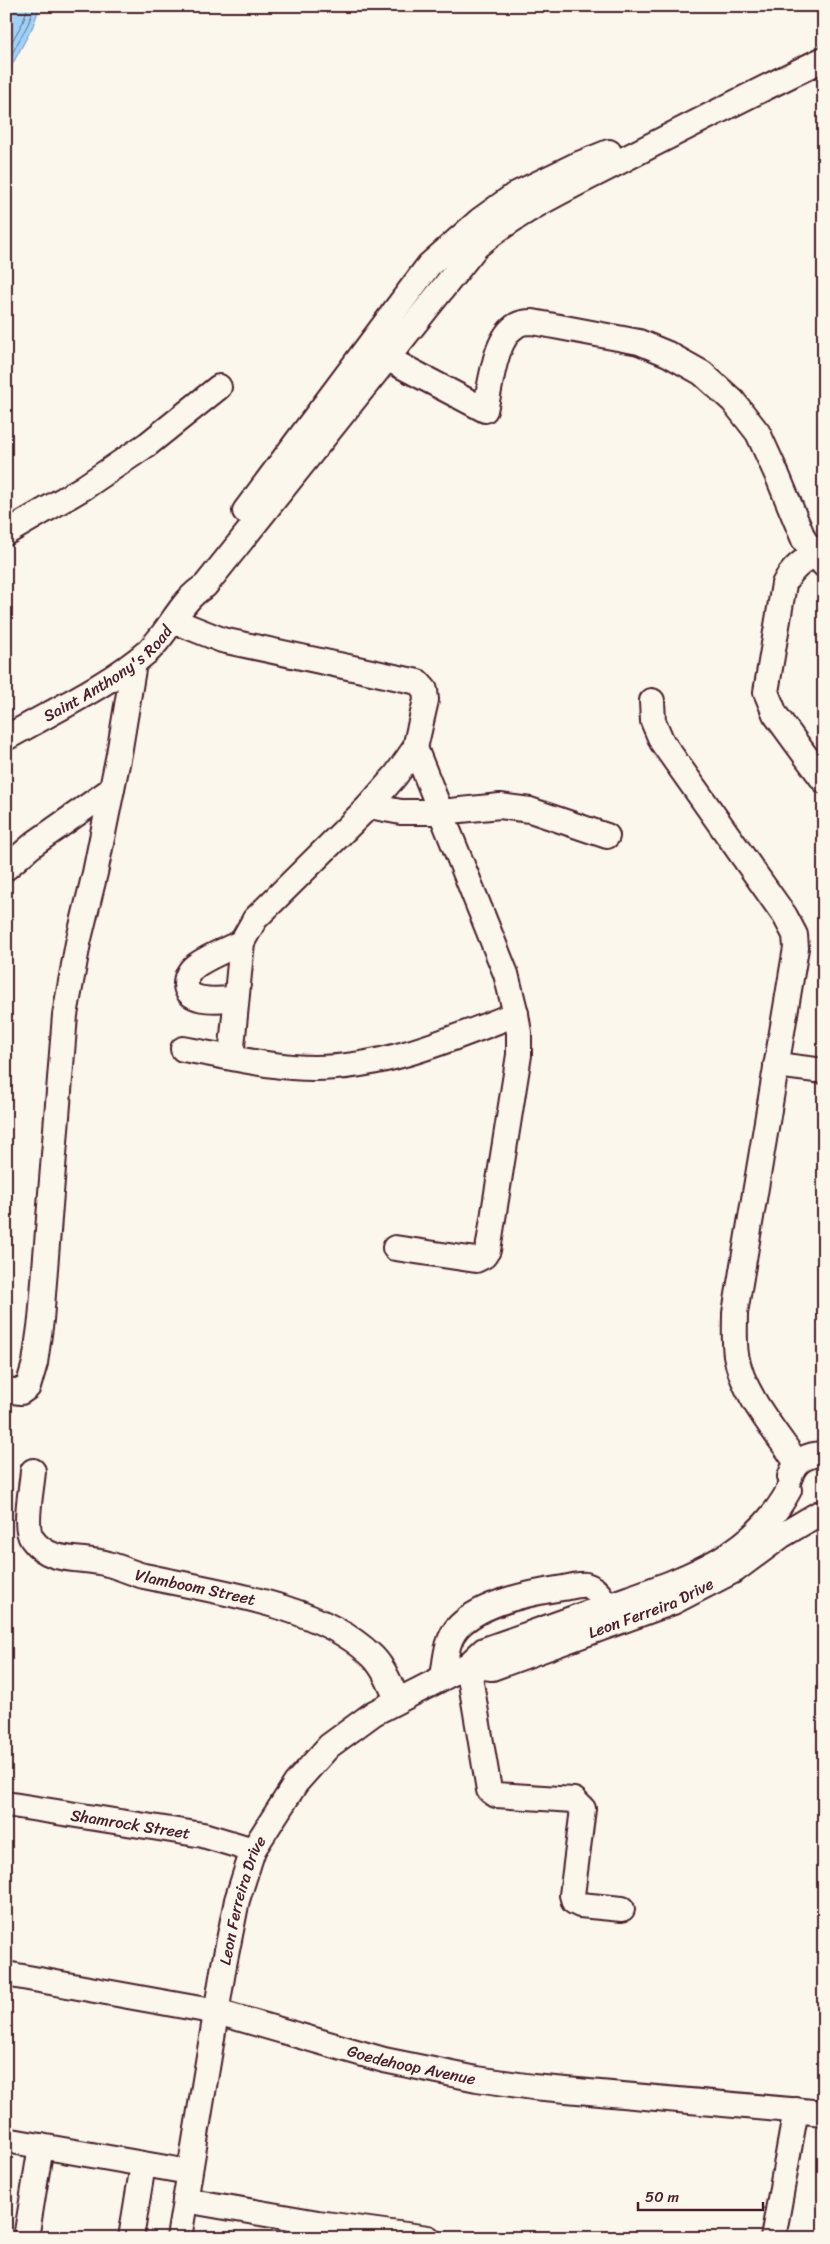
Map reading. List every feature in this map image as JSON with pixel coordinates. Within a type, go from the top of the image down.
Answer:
[{"type":"street","name":"Saint Anthony's Road","points":[[6,738],[108,680],[134,663],[149,650],[174,621],[193,592],[193,580],[377,353],[429,265],[480,220],[516,194],[574,166],[729,105],[824,59]]},
{"type":"street","points":[[377,353],[485,410],[501,342],[509,331],[519,324],[533,322],[639,342],[668,354],[702,373],[733,401],[758,433],[804,540],[819,559],[797,565],[784,584],[766,692],[775,714],[824,781]]},
{"type":"street","points":[[6,533],[83,488],[148,444],[218,387]]},
{"type":"street","points":[[174,621],[222,640],[418,682],[424,690],[426,700],[415,748],[396,775],[369,806],[255,919],[242,942],[231,1057]]},
{"type":"street","points":[[6,1390],[21,1392],[28,1387],[34,1362],[41,1320],[65,1015],[78,942],[95,873],[112,789],[134,663]]},
{"type":"street","points":[[652,701],[652,721],[662,742],[785,916],[795,935],[796,948],[735,1313],[734,1337],[736,1357],[742,1377],[797,1463],[814,1454],[824,1454]]},
{"type":"street","points":[[395,1248],[476,1260],[484,1256],[488,1250],[519,1055],[519,1033],[516,1014],[506,974],[415,748]]},
{"type":"street","points":[[6,868],[35,843],[112,789]]},
{"type":"street","points":[[369,806],[401,812],[441,812],[500,806],[530,810],[607,836]]},
{"type":"street","points":[[236,999],[202,999],[192,996],[186,989],[186,977],[192,969],[242,942]]},
{"type":"street","points":[[183,1049],[288,1067],[317,1068],[398,1057],[516,1014]]},
{"type":"street","points":[[776,1065],[824,1072]]},
{"type":"street","name":"Leon Ferreira Drive","points":[[610,1615],[718,1561],[747,1542],[778,1511],[789,1490],[789,1480],[797,1463]]},
{"type":"street","name":"Vlamboom Street","points":[[33,1472],[28,1523],[31,1537],[44,1551],[68,1560],[109,1564],[144,1576],[220,1590],[259,1601],[335,1628],[357,1642],[372,1656],[398,1699]]},
{"type":"street","points":[[789,1490],[793,1500],[799,1507],[808,1512],[822,1515]]},
{"type":"street","name":"Leon Ferreira Drive","points":[[179,2238],[224,1964],[237,1900],[253,1850],[277,1809],[313,1762],[350,1729],[398,1699],[468,1665],[484,1650],[610,1615],[673,1602],[735,1570],[781,1536],[822,1515]]},
{"type":"street","points":[[443,1677],[448,1647],[452,1636],[459,1626],[480,1612],[527,1594],[585,1585],[595,1590],[610,1615]]},
{"type":"street","points":[[468,1665],[489,1790],[496,1795],[574,1800],[580,1804],[583,1809],[572,1895],[574,1902],[622,1909]]},
{"type":"street","name":"Shamrock Street","points":[[6,1804],[203,1835],[253,1850]]},
{"type":"street","name":"Goedehoop Avenue","points":[[6,1974],[217,2012],[384,2060],[477,2079],[533,2087],[824,2113]]},
{"type":"street","points":[[773,2238],[796,2110]]},
{"type":"street","points":[[6,2140],[189,2172]]},
{"type":"street","points":[[26,2238],[41,2146]]},
{"type":"street","points":[[131,2238],[143,2164]]},
{"type":"street","points":[[185,2200],[428,2238]]},
{"type":"water","points":[[6,6],[40,6],[33,26],[6,76]]}]
